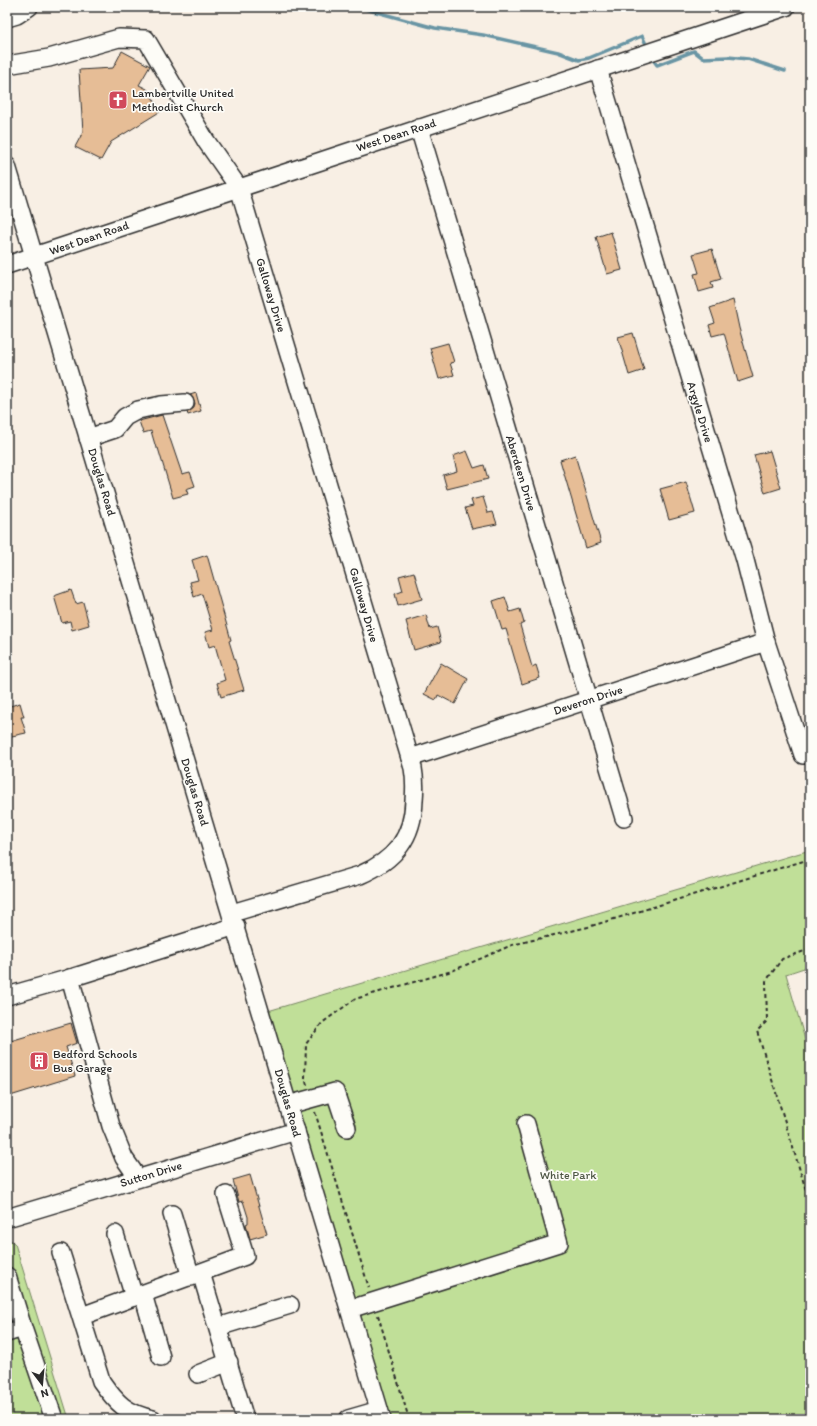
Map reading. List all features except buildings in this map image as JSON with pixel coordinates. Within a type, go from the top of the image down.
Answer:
[{"type":"street","points":[[7,18],[17,15],[29,7]]},
{"type":"street","name":"West Dean Road","points":[[7,265],[598,68],[786,7]]},
{"type":"street","name":"Galloway Drive","points":[[7,65],[49,58],[119,38],[146,39],[206,141],[239,188],[410,758],[415,778],[412,823],[408,835],[402,845],[390,857],[374,869],[360,875],[234,919]]},
{"type":"street","name":"Argyle Drive","points":[[598,68],[745,560],[766,642],[803,754]]},
{"type":"street","name":"Aberdeen Drive","points":[[419,128],[624,818]]},
{"type":"street","name":"Douglas Road","points":[[7,166],[234,919],[380,1414]]},
{"type":"street","points":[[88,438],[116,429],[125,417],[138,410],[156,406],[184,403]]},
{"type":"street","name":"Deveron Drive","points":[[410,758],[766,642]]},
{"type":"street","points":[[7,996],[70,978],[234,919]]},
{"type":"street","points":[[70,978],[111,1126],[124,1158],[138,1178]]},
{"type":"street","points":[[288,1105],[335,1092],[347,1128]]},
{"type":"street","points":[[350,1309],[374,1303],[559,1243],[526,1124]]},
{"type":"street","name":"Sutton Drive","points":[[7,1218],[296,1131]]},
{"type":"street","points":[[82,1316],[245,1256],[226,1195]]},
{"type":"street","points":[[172,1214],[218,1327],[245,1419]]},
{"type":"street","points":[[115,1234],[161,1357]]},
{"type":"street","points":[[61,1253],[102,1381],[113,1398],[125,1410],[145,1418]]},
{"type":"street","points":[[7,1276],[15,1331],[54,1419]]},
{"type":"street","points":[[218,1327],[290,1305]]},
{"type":"street","points":[[198,1374],[229,1362]]},
{"type":"street","points":[[348,1419],[380,1414]]},
{"type":"path","points":[[410,1419],[305,1078],[306,1044],[322,1023],[355,999],[452,971],[512,945],[588,927],[810,859]]},
{"type":"path","points":[[810,949],[782,959],[766,981],[767,1021],[757,1031],[810,1203]]},
{"type":"green space","name":"White Park","points":[[810,850],[810,966],[786,974],[810,1057],[810,1419],[386,1419],[268,1011]]},
{"type":"green space","points":[[7,1237],[15,1244],[69,1419],[7,1419]]},
{"type":"waterway","points":[[358,7],[435,28],[483,35],[558,52],[579,60],[589,58],[642,36],[645,42]]},
{"type":"waterway","points":[[654,61],[657,65],[694,51],[703,58],[728,57],[748,59],[785,71]]},
{"type":"place","name":"Lambertville United Methodist Church","points":[[118,100]]},
{"type":"place","name":"Bedford Schools Bus Garage","points":[[39,1061]]}]
